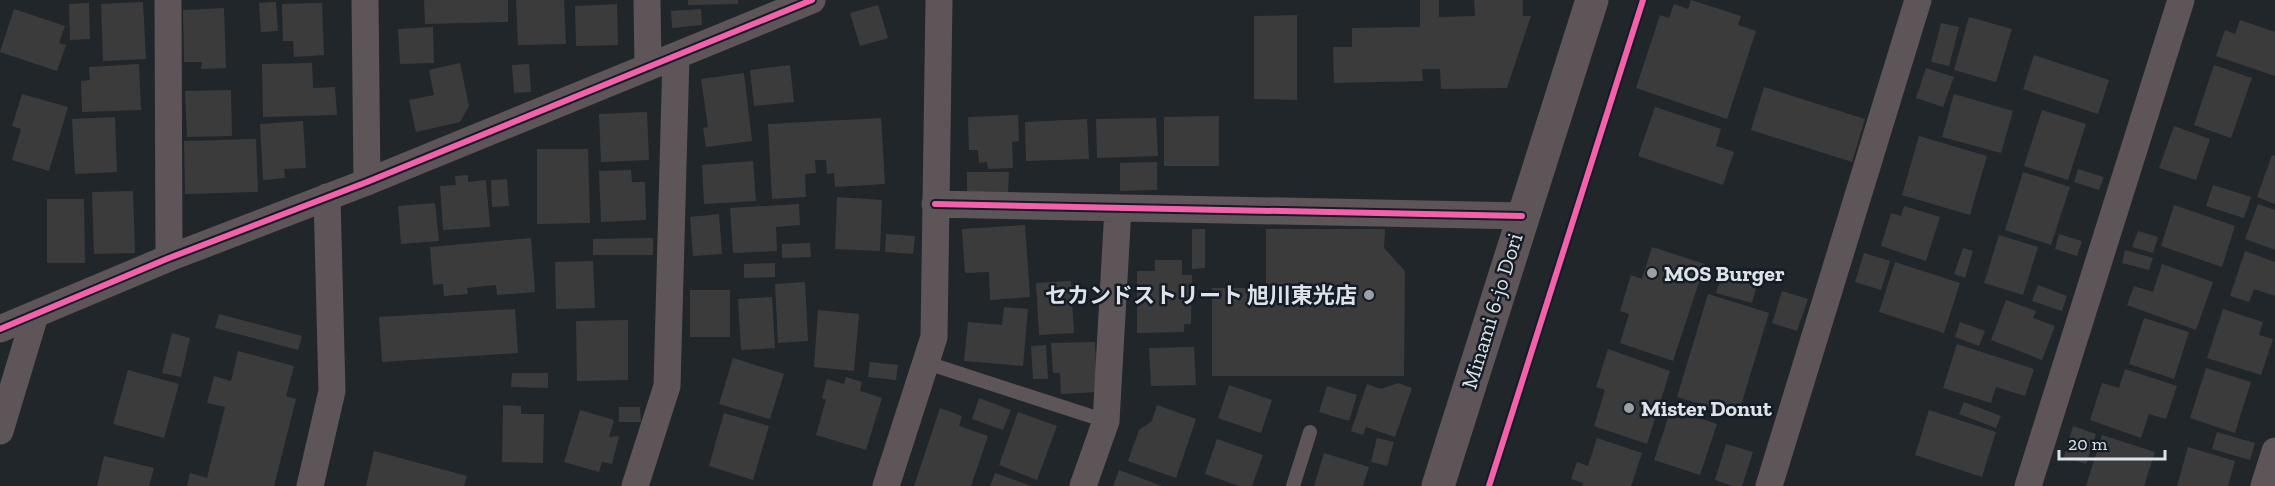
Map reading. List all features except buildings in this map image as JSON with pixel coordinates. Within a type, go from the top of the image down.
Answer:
[{"type":"street","points":[[168,0],[169,258]]},
{"type":"street","points":[[365,0],[367,182]]},
{"type":"street","points":[[647,0],[648,66]]},
{"type":"street","points":[[0,329],[169,258],[367,182],[812,0]]},
{"type":"street","points":[[886,486],[934,338],[939,0]]},
{"type":"street","name":"Minami 6-jo Dori","points":[[1438,486],[1592,0]]},
{"type":"street","points":[[1768,486],[1918,0]]},
{"type":"street","points":[[2028,486],[2181,0]]},
{"type":"street","points":[[635,486],[667,386],[676,56]]},
{"type":"street","points":[[310,486],[333,392],[327,197]]},
{"type":"street","points":[[935,204],[1522,216]]},
{"type":"street","points":[[1083,486],[1106,421],[1119,208]]},
{"type":"street","points":[[0,431],[35,315]]},
{"type":"street","points":[[2264,486],[2275,451]]},
{"type":"lane","points":[[927,363],[1106,421]]},
{"type":"lane","points":[[1293,486],[1310,432]]},
{"type":"cycle path","points":[[0,329],[169,258],[367,182],[812,0]]},
{"type":"cycle path","points":[[1489,486],[1643,0]]},
{"type":"cycle path","points":[[935,204],[1522,216]]},
{"type":"place","name":"MOS Burger","points":[[1652,273]]},
{"type":"place","name":"セカンドストリート 旭川東光店","points":[[1369,295]]},
{"type":"place","name":"Mister Donut","points":[[1629,408]]}]
